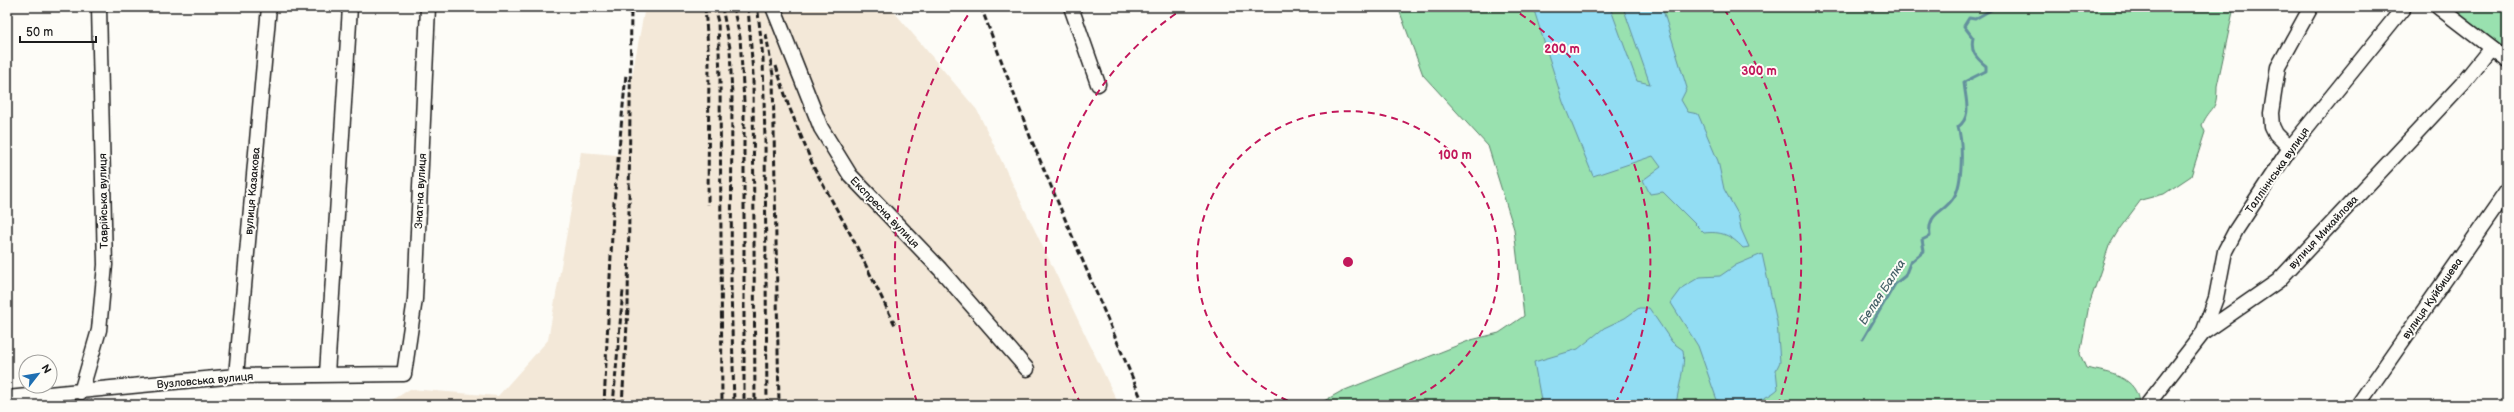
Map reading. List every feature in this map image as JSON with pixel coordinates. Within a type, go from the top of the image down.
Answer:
[{"type":"street","name":"Таврійська вулиця","points":[[81,392],[99,330],[105,265],[99,7]]},
{"type":"street","name":"вулиця Казакова","points":[[236,376],[269,7]]},
{"type":"street","points":[[327,374],[350,7]]},
{"type":"street","name":"Знатна вулиця","points":[[404,374],[415,299],[428,7]]},
{"type":"street","name":"Експресна вулиця","points":[[773,7],[821,128],[850,176],[940,269],[1027,369]]},
{"type":"street","points":[[1071,7],[1098,84]]},
{"type":"street","points":[[2290,148],[2276,134],[2272,126],[2271,113],[2278,67],[2311,7]]},
{"type":"street","name":"Талліннська вулиця","points":[[2203,333],[2216,298],[2225,251],[2230,241],[2290,148],[2404,7]]},
{"type":"street","points":[[2438,7],[2507,60]]},
{"type":"street","name":"вулиця Михайлова","points":[[2147,405],[2203,333],[2250,303],[2278,281],[2462,84],[2491,48]]},
{"type":"street","name":"вулиця Куйбишева","points":[[2358,405],[2507,191]]},
{"type":"street","name":"Вузловська вулиця","points":[[7,398],[236,376],[404,374]]},
{"type":"shaded area","points":[[645,7],[890,7],[977,110],[1119,405],[385,405],[410,389],[498,396],[548,340],[581,152],[617,155]]},
{"type":"green space","points":[[1398,7],[2234,7],[2217,86],[2215,105],[2202,125],[2205,132],[2191,176],[2164,194],[2141,200],[2120,228],[2109,246],[2089,305],[2080,354],[2086,368],[2113,374],[2128,382],[2134,388],[2139,405],[1317,405],[1340,392],[1471,340],[1499,333],[1524,316],[1514,229],[1488,146],[1423,75]]},
{"type":"green space","points":[[2450,7],[2507,7],[2507,52]]},
{"type":"water","points":[[1533,7],[1610,7],[1637,81],[1650,84],[1623,7],[1662,7],[1687,88],[1681,100],[1688,112],[1698,114],[1718,161],[1724,189],[1738,214],[1741,229],[1749,247],[1743,248],[1730,237],[1721,233],[1704,233],[1663,192],[1650,194],[1643,180],[1661,167],[1653,156],[1593,176],[1563,102]]},
{"type":"water","points":[[1762,254],[1777,322],[1780,362],[1776,370],[1778,389],[1765,398],[1757,401],[1732,404],[1717,400],[1698,346],[1671,303],[1683,287],[1700,277],[1720,276],[1736,265]]},
{"type":"water","points":[[1639,308],[1649,308],[1672,342],[1683,350],[1683,369],[1676,405],[1540,405],[1541,400],[1534,362],[1578,349],[1604,328],[1625,318]]},
{"type":"waterway","name":"Белая Балка","points":[[1863,339],[1895,284],[1905,276],[1910,263],[1924,251],[1922,240],[1930,236],[1931,222],[1934,217],[1950,203],[1957,191],[1961,173],[1961,142],[1958,127],[1963,123],[1967,112],[1964,82],[1986,71],[1986,66],[1979,60],[1973,50],[1973,38],[1964,26],[1969,18],[1975,19],[1996,7]]},
{"type":"railway","points":[[622,405],[628,308],[631,7]]},
{"type":"railway","points":[[705,7],[709,61],[708,205]]},
{"type":"railway","points":[[714,7],[718,22],[720,78],[722,405]]},
{"type":"railway","points":[[722,7],[730,48],[732,97],[731,287],[734,405]]},
{"type":"railway","points":[[733,7],[740,37],[744,102],[744,405]]},
{"type":"railway","points":[[748,7],[753,74],[755,405]]},
{"type":"railway","points":[[981,7],[1031,139],[1144,405]]},
{"type":"railway","points":[[758,12],[763,58],[765,140],[767,405]]},
{"type":"railway","points":[[766,34],[773,75],[779,405]]},
{"type":"railway","points":[[776,66],[788,104],[814,168],[852,237],[896,327]]},
{"type":"railway","points":[[604,405],[613,213],[626,74]]},
{"type":"railway","points":[[613,405],[623,290]]}]
